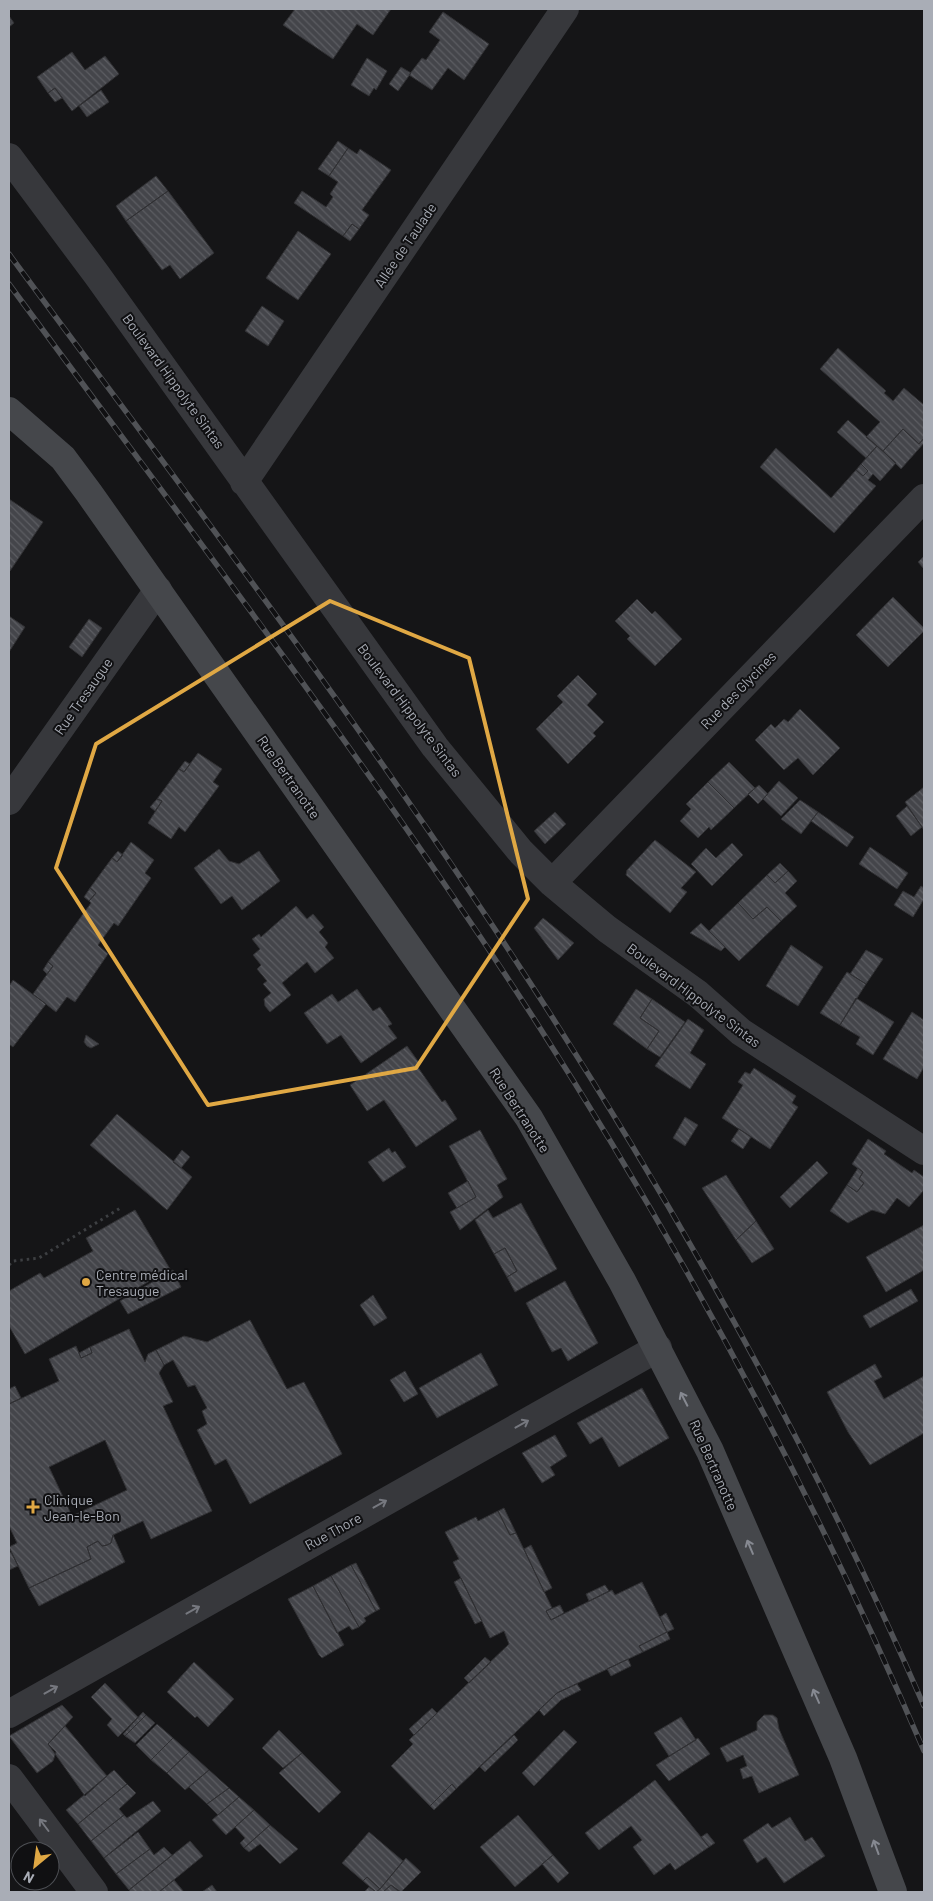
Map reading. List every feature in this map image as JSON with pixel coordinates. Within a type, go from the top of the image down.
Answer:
[{"type":"street","name":"Allée de Taulade","points":[[244,482],[565,9]]},
{"type":"street","name":"Boulevard Hippolyte Sintas","points":[[9,157],[97,275],[435,747],[521,852],[552,883],[607,930],[698,994],[741,1032],[924,1151]]},
{"type":"street","name":"Rue Bertranotte","points":[[9,411],[63,458],[529,1118],[622,1281],[710,1451],[843,1758],[893,1892]]},
{"type":"street","name":"Rue des Glycines","points":[[552,883],[924,498]]},
{"type":"street","name":"Rue Tresaugue","points":[[9,801],[158,590]]},
{"type":"street","name":"Rue Thore","points":[[9,1714],[658,1348]]},
{"type":"street","points":[[9,1778],[94,1892]]},
{"type":"path","points":[[9,1265],[13,1261],[39,1258],[122,1207]]},
{"type":"highlighted area","points":[[330,601],[469,658],[528,899],[416,1068],[208,1105],[56,868],[96,744]]},
{"type":"building","points":[[295,9],[391,9],[373,35],[357,24],[333,59],[283,25]]},
{"type":"building","points":[[443,12],[489,44],[464,80],[448,68],[432,90],[409,75],[422,58],[426,60],[440,40],[429,32]]},
{"type":"building","points":[[9,16],[14,23],[9,27]]},
{"type":"building","points":[[72,52],[85,70],[105,56],[119,74],[72,111],[55,88],[48,93],[37,77]]},
{"type":"building","points":[[367,58],[387,71],[376,90],[374,88],[369,96],[351,85]]},
{"type":"building","points":[[401,67],[411,73],[398,91],[389,84]]},
{"type":"building","points":[[55,88],[62,98],[55,102],[48,93]]},
{"type":"building","points":[[101,90],[109,102],[87,117],[79,106]]},
{"type":"building","points":[[338,141],[348,148],[329,176],[318,169]]},
{"type":"building","points":[[348,148],[357,154],[360,149],[391,170],[362,210],[369,215],[359,229],[352,224],[343,236],[294,203],[302,191],[326,207],[333,197],[330,194],[338,182],[329,176]]},
{"type":"building","points":[[156,176],[168,191],[126,221],[116,206]]},
{"type":"building","points":[[168,191],[214,253],[180,279],[170,265],[162,270],[126,221]]},
{"type":"building","points":[[352,224],[359,229],[350,241],[343,236]]},
{"type":"building","points":[[298,231],[331,254],[298,300],[266,278]]},
{"type":"building","points":[[262,306],[284,321],[268,346],[245,331]]},
{"type":"building","points":[[838,348],[886,391],[884,393],[893,401],[904,388],[924,405],[924,438],[919,444],[903,429],[883,451],[866,437],[880,422],[820,369]]},
{"type":"building","points":[[848,420],[877,446],[866,458],[837,432]]},
{"type":"building","points":[[903,429],[919,444],[924,438],[924,443],[901,469],[883,451]]},
{"type":"building","points":[[877,446],[896,463],[880,481],[873,474],[868,480],[876,486],[834,533],[760,467],[776,448],[831,498],[856,470],[863,476],[868,471],[861,464]]},
{"type":"building","points":[[861,464],[868,471],[863,476],[856,470]]},
{"type":"building","points":[[9,499],[43,522],[10,571],[9,570]]},
{"type":"building","points":[[924,556],[924,569],[918,562]]},
{"type":"building","points":[[893,597],[924,628],[924,631],[888,667],[856,635]]},
{"type":"building","points":[[637,599],[652,614],[655,611],[682,639],[655,666],[627,639],[630,636],[615,621]]},
{"type":"building","points":[[9,616],[25,627],[9,652]]},
{"type":"building","points":[[89,619],[102,628],[82,657],[69,647]]},
{"type":"building","points":[[578,675],[597,694],[587,705],[604,722],[593,733],[596,736],[568,764],[536,729],[563,702],[557,696]]},
{"type":"building","points":[[800,709],[840,748],[813,775],[798,758],[784,770],[755,740],[771,724],[775,728],[784,719],[788,722]]},
{"type":"building","points":[[198,753],[222,769],[213,782],[219,786],[185,832],[179,827],[171,839],[148,823],[162,801],[157,799],[179,769],[184,772]]},
{"type":"building","points":[[185,761],[190,764],[184,772],[179,769]]},
{"type":"building","points":[[729,762],[755,788],[734,808],[708,782]]},
{"type":"building","points":[[779,781],[798,798],[781,816],[763,799]]},
{"type":"building","points":[[708,782],[734,808],[711,830],[709,827],[698,838],[680,821],[691,809],[686,804]]},
{"type":"building","points":[[759,785],[768,794],[758,804],[748,794]]},
{"type":"building","points":[[924,787],[924,830],[905,802]]},
{"type":"building","points":[[157,799],[162,801],[155,811],[150,807]]},
{"type":"building","points":[[800,800],[818,812],[801,834],[781,819]]},
{"type":"building","points":[[907,806],[922,827],[911,836],[896,816]]},
{"type":"building","points":[[555,812],[566,824],[545,844],[534,831]]},
{"type":"building","points":[[818,812],[854,837],[847,847],[811,821]]},
{"type":"building","points":[[655,840],[696,872],[681,888],[687,892],[670,913],[626,875],[627,870]]},
{"type":"building","points":[[131,842],[154,860],[145,873],[151,878],[118,926],[114,923],[98,945],[108,954],[75,1002],[67,997],[56,1012],[33,994],[53,966],[48,962],[91,903],[89,901],[96,893],[90,888],[112,858],[117,862]]},
{"type":"building","points":[[732,843],[743,855],[712,886],[691,864],[706,848],[716,858]]},
{"type":"building","points":[[870,847],[908,873],[897,889],[859,864]]},
{"type":"building","points":[[219,849],[229,861],[239,864],[259,851],[280,881],[242,910],[232,896],[221,904],[194,868]]},
{"type":"building","points":[[118,851],[123,855],[117,862],[112,858]]},
{"type":"building","points":[[780,863],[788,871],[775,883],[767,875]]},
{"type":"building","points":[[788,871],[797,881],[785,893],[797,906],[781,921],[767,907],[753,919],[738,903],[767,875],[775,883]]},
{"type":"building","points":[[921,886],[924,888],[924,899],[913,917],[894,905],[903,891],[914,897]]},
{"type":"building","points":[[90,888],[96,893],[89,901],[84,897]]},
{"type":"building","points":[[738,903],[753,919],[767,907],[781,921],[739,961],[709,931]]},
{"type":"building","points":[[296,906],[307,919],[313,914],[324,927],[319,932],[328,943],[325,947],[334,958],[315,973],[307,962],[282,983],[291,995],[270,1012],[265,1006],[264,999],[271,993],[263,984],[267,981],[257,969],[261,965],[253,955],[260,949],[252,939],[259,934],[261,937]]},
{"type":"building","points":[[543,918],[574,943],[558,960],[534,928]]},
{"type":"building","points":[[701,923],[725,947],[721,951],[690,933]]},
{"type":"building","points":[[791,945],[823,967],[798,1006],[766,986]]},
{"type":"building","points":[[866,950],[883,959],[866,984],[850,974]]},
{"type":"building","points":[[48,962],[53,966],[47,974],[43,970]]},
{"type":"building","points":[[847,972],[866,984],[840,1025],[820,1013]]},
{"type":"building","points":[[13,980],[46,1004],[13,1047],[9,1044],[9,986]]},
{"type":"building","points":[[357,989],[373,1011],[380,1007],[392,1024],[388,1026],[397,1038],[361,1063],[341,1035],[327,1044],[304,1013],[332,994],[338,1002]]},
{"type":"building","points":[[636,989],[652,999],[640,1018],[659,1031],[647,1049],[613,1024]]},
{"type":"building","points":[[856,998],[894,1022],[873,1055],[856,1044],[860,1037],[840,1025]]},
{"type":"building","points":[[652,999],[685,1022],[660,1057],[647,1049],[659,1031],[640,1018]]},
{"type":"building","points":[[912,1012],[924,1020],[924,1067],[917,1079],[883,1059]]},
{"type":"building","points":[[688,1019],[704,1030],[690,1053],[706,1064],[690,1089],[655,1066]]},
{"type":"building","points":[[86,1035],[99,1044],[91,1048],[87,1046],[84,1042]]},
{"type":"building","points":[[407,1046],[420,1064],[417,1066],[442,1102],[445,1100],[457,1119],[416,1147],[384,1100],[367,1111],[350,1085]]},
{"type":"building","points":[[754,1068],[796,1096],[792,1103],[798,1107],[770,1149],[722,1118],[743,1085],[738,1082],[745,1072],[750,1074]]},
{"type":"building","points":[[117,1114],[192,1177],[167,1210],[90,1145]]},
{"type":"building","points":[[685,1117],[698,1125],[685,1146],[673,1138]]},
{"type":"building","points":[[739,1129],[751,1137],[743,1149],[731,1141]]},
{"type":"building","points":[[480,1130],[507,1179],[497,1185],[503,1197],[460,1230],[450,1212],[476,1197],[449,1146]]},
{"type":"building","points":[[868,1139],[886,1151],[884,1154],[912,1173],[914,1170],[924,1177],[924,1190],[909,1207],[897,1198],[885,1214],[872,1210],[848,1223],[830,1211],[847,1185],[857,1192],[864,1183],[859,1179],[863,1172],[852,1164]]},
{"type":"building","points":[[389,1148],[392,1153],[395,1151],[406,1167],[383,1182],[368,1162]]},
{"type":"building","points":[[182,1150],[190,1157],[181,1168],[173,1162]]},
{"type":"building","points":[[817,1161],[828,1173],[790,1208],[780,1197]]},
{"type":"building","points":[[858,1168],[863,1172],[859,1179],[864,1183],[857,1192],[847,1185]]},
{"type":"building","points":[[726,1175],[756,1221],[736,1240],[702,1188]]},
{"type":"building","points":[[468,1181],[476,1197],[457,1208],[448,1193]]},
{"type":"building","points":[[521,1203],[557,1269],[515,1292],[507,1277],[517,1271],[505,1248],[494,1254],[475,1220],[488,1210],[493,1218]]},
{"type":"building","name":"Centre médical Tresaugue","points":[[135,1210],[170,1269],[25,1354],[9,1326],[9,1291],[40,1273],[44,1278],[93,1251],[86,1238]]},
{"type":"building","points":[[756,1221],[774,1249],[752,1263],[736,1240]]},
{"type":"building","points":[[924,1225],[924,1270],[886,1292],[866,1257]]},
{"type":"building","points":[[505,1248],[517,1271],[507,1277],[494,1254]]},
{"type":"building","points":[[173,1270],[181,1287],[128,1314],[120,1301]]},
{"type":"building","points":[[565,1281],[598,1343],[568,1361],[561,1348],[552,1352],[526,1303]]},
{"type":"building","points":[[911,1289],[918,1301],[870,1328],[863,1316]]},
{"type":"building","points":[[373,1295],[387,1318],[374,1326],[360,1305]]},
{"type":"building","points":[[250,1320],[287,1389],[304,1382],[342,1454],[250,1504],[226,1459],[215,1465],[197,1430],[207,1424],[202,1411],[207,1408],[195,1385],[188,1387],[173,1360],[164,1365],[156,1350],[184,1336],[207,1342]]},
{"type":"building","points":[[129,1329],[145,1362],[148,1354],[156,1350],[164,1365],[159,1373],[173,1402],[163,1406],[212,1511],[151,1539],[143,1521],[113,1535],[111,1543],[107,1545],[102,1546],[98,1541],[87,1547],[91,1559],[29,1588],[9,1547],[17,1543],[9,1526],[9,1404],[59,1381],[49,1359],[76,1346],[81,1358],[92,1353],[90,1347]],"holes":[[[105,1440],[127,1490],[72,1516],[49,1467]]]},
{"type":"building","points":[[90,1347],[92,1353],[81,1358],[79,1353]]},
{"type":"building","points":[[481,1353],[498,1385],[437,1418],[419,1388]]},
{"type":"building","points":[[875,1364],[882,1377],[874,1381],[884,1399],[924,1376],[924,1433],[870,1465],[848,1432],[827,1392]]},
{"type":"building","points":[[405,1371],[418,1394],[404,1402],[390,1380]]},
{"type":"building","points":[[15,1386],[21,1398],[9,1404],[9,1389]]},
{"type":"building","points":[[642,1388],[669,1438],[619,1467],[602,1437],[590,1444],[577,1423]]},
{"type":"building","points":[[555,1435],[567,1456],[550,1467],[555,1475],[542,1483],[522,1453]]},
{"type":"building","points":[[504,1508],[516,1533],[510,1535],[498,1511]]},
{"type":"building","points":[[498,1511],[510,1535],[516,1533],[552,1608],[546,1611],[551,1620],[612,1590],[615,1595],[642,1582],[667,1632],[639,1646],[643,1652],[557,1693],[456,1789],[452,1784],[430,1806],[391,1766],[413,1744],[409,1740],[509,1644],[504,1631],[490,1638],[453,1562],[459,1559],[445,1532],[476,1517],[478,1521]]},
{"type":"building","points":[[113,1535],[125,1562],[39,1606],[29,1588],[91,1559],[87,1547],[98,1541],[102,1546],[107,1545],[111,1543]]},
{"type":"building","points":[[531,1545],[552,1588],[544,1592],[524,1549]]},
{"type":"building","points":[[11,1552],[18,1566],[9,1570],[9,1553]]},
{"type":"building","points":[[356,1563],[380,1609],[376,1611],[351,1565]]},
{"type":"building","points":[[351,1565],[376,1611],[364,1618],[366,1621],[359,1627],[331,1576]]},
{"type":"building","points":[[331,1576],[359,1627],[352,1630],[349,1626],[337,1633],[313,1586]]},
{"type":"building","points":[[461,1578],[482,1621],[475,1624],[454,1582]]},
{"type":"building","points":[[605,1585],[609,1591],[589,1601],[586,1594]]},
{"type":"building","points":[[313,1586],[344,1645],[322,1658],[288,1599]]},
{"type":"building","points":[[560,1605],[564,1613],[551,1620],[546,1611]]},
{"type":"building","points":[[666,1613],[674,1629],[667,1632],[660,1617]]},
{"type":"building","points":[[667,1632],[670,1639],[643,1652],[639,1646]]},
{"type":"building","points":[[485,1657],[491,1662],[469,1683],[464,1678]]},
{"type":"building","points":[[628,1659],[631,1666],[611,1676],[607,1669]]},
{"type":"building","points":[[194,1662],[234,1699],[208,1727],[197,1716],[195,1718],[167,1692]]},
{"type":"building","points":[[105,1683],[138,1717],[118,1737],[107,1725],[112,1719],[91,1697]]},
{"type":"building","points":[[577,1684],[581,1690],[561,1700],[544,1716],[539,1710],[557,1693]]},
{"type":"building","points":[[62,1705],[73,1717],[48,1744],[56,1752],[53,1761],[37,1773],[9,1736]]},
{"type":"building","points":[[432,1708],[437,1713],[414,1735],[409,1729]]},
{"type":"building","points":[[143,1712],[146,1715],[125,1736],[123,1734]]},
{"type":"building","points":[[146,1715],[155,1723],[135,1743],[125,1736]]},
{"type":"building","points":[[764,1715],[773,1715],[777,1718],[779,1729],[799,1775],[759,1793],[752,1776],[743,1779],[740,1769],[747,1766],[743,1755],[727,1762],[720,1748],[757,1730],[757,1722]]},
{"type":"building","points":[[681,1717],[696,1740],[669,1756],[654,1733]]},
{"type":"building","points":[[157,1724],[173,1738],[151,1760],[136,1745]]},
{"type":"building","points":[[65,1726],[107,1776],[85,1796],[48,1744]]},
{"type":"building","points":[[279,1730],[302,1753],[283,1768],[262,1748]]},
{"type":"building","points":[[564,1730],[577,1742],[534,1786],[522,1773]]},
{"type":"building","points":[[514,1735],[518,1740],[485,1772],[480,1767]]},
{"type":"building","points":[[173,1738],[189,1752],[167,1773],[151,1760]]},
{"type":"building","points":[[698,1738],[710,1754],[669,1781],[656,1765]]},
{"type":"building","points":[[189,1752],[209,1770],[185,1790],[167,1773]]},
{"type":"building","points":[[302,1753],[341,1792],[319,1813],[279,1773]]},
{"type":"building","points":[[114,1770],[127,1784],[78,1824],[66,1810]]},
{"type":"building","points":[[209,1770],[229,1788],[207,1804],[189,1787]]},
{"type":"building","points":[[655,1780],[709,1847],[675,1870],[670,1863],[654,1875],[633,1847],[642,1840],[631,1826],[599,1850],[585,1833]]},
{"type":"building","points":[[127,1784],[136,1793],[119,1809],[124,1815],[91,1841],[78,1824]]},
{"type":"building","points":[[452,1784],[456,1789],[434,1810],[430,1806]]},
{"type":"building","points":[[229,1788],[239,1797],[218,1815],[207,1804]]},
{"type":"building","points":[[239,1797],[254,1810],[226,1835],[212,1820]]},
{"type":"building","points":[[153,1801],[161,1811],[104,1858],[91,1841],[124,1815],[127,1818]]},
{"type":"building","points":[[254,1810],[270,1825],[244,1848],[240,1843],[245,1838],[235,1827]]},
{"type":"building","points":[[518,1815],[553,1855],[515,1887],[480,1847]]},
{"type":"building","points":[[790,1817],[805,1841],[812,1837],[825,1856],[784,1883],[766,1857],[757,1863],[743,1840],[768,1823],[772,1828]]},
{"type":"building","points":[[270,1825],[298,1849],[280,1864],[260,1844],[249,1852],[244,1848]]},
{"type":"building","points":[[138,1832],[150,1849],[116,1874],[104,1858]]},
{"type":"building","points":[[369,1832],[403,1861],[380,1889],[367,1877],[363,1881],[342,1863]]},
{"type":"building","points":[[707,1833],[715,1843],[709,1847],[701,1837]]},
{"type":"building","points":[[190,1841],[203,1856],[159,1892],[131,1892],[129,1890]]},
{"type":"building","points":[[164,1847],[172,1855],[129,1890],[116,1874],[150,1849],[154,1855]]},
{"type":"building","points":[[553,1855],[569,1873],[558,1883],[542,1864]]},
{"type":"building","points":[[406,1858],[421,1872],[401,1892],[391,1885],[383,1892],[376,1892]]},
{"type":"building","points":[[367,1877],[380,1889],[376,1892],[363,1881]]},
{"type":"building","points":[[174,1880],[184,1892],[159,1892]]},
{"type":"building","points":[[212,1885],[217,1892],[202,1892]]},
{"type":"building","points":[[391,1885],[399,1892],[383,1892]]},
{"type":"building","points":[[369,1887],[376,1892],[364,1892]]},
{"type":"railway","points":[[9,254],[243,570],[358,730],[470,892],[597,1088],[716,1289],[772,1391],[876,1600],[924,1706]]},
{"type":"railway","points":[[9,284],[346,743],[454,898],[587,1102],[710,1313],[767,1420],[875,1639],[924,1751]]},
{"type":"place","name":"Centre médical Tresaugue","points":[[86,1282]]},
{"type":"place","name":"Clinique Jean-le-Bon","points":[[33,1507]]}]
